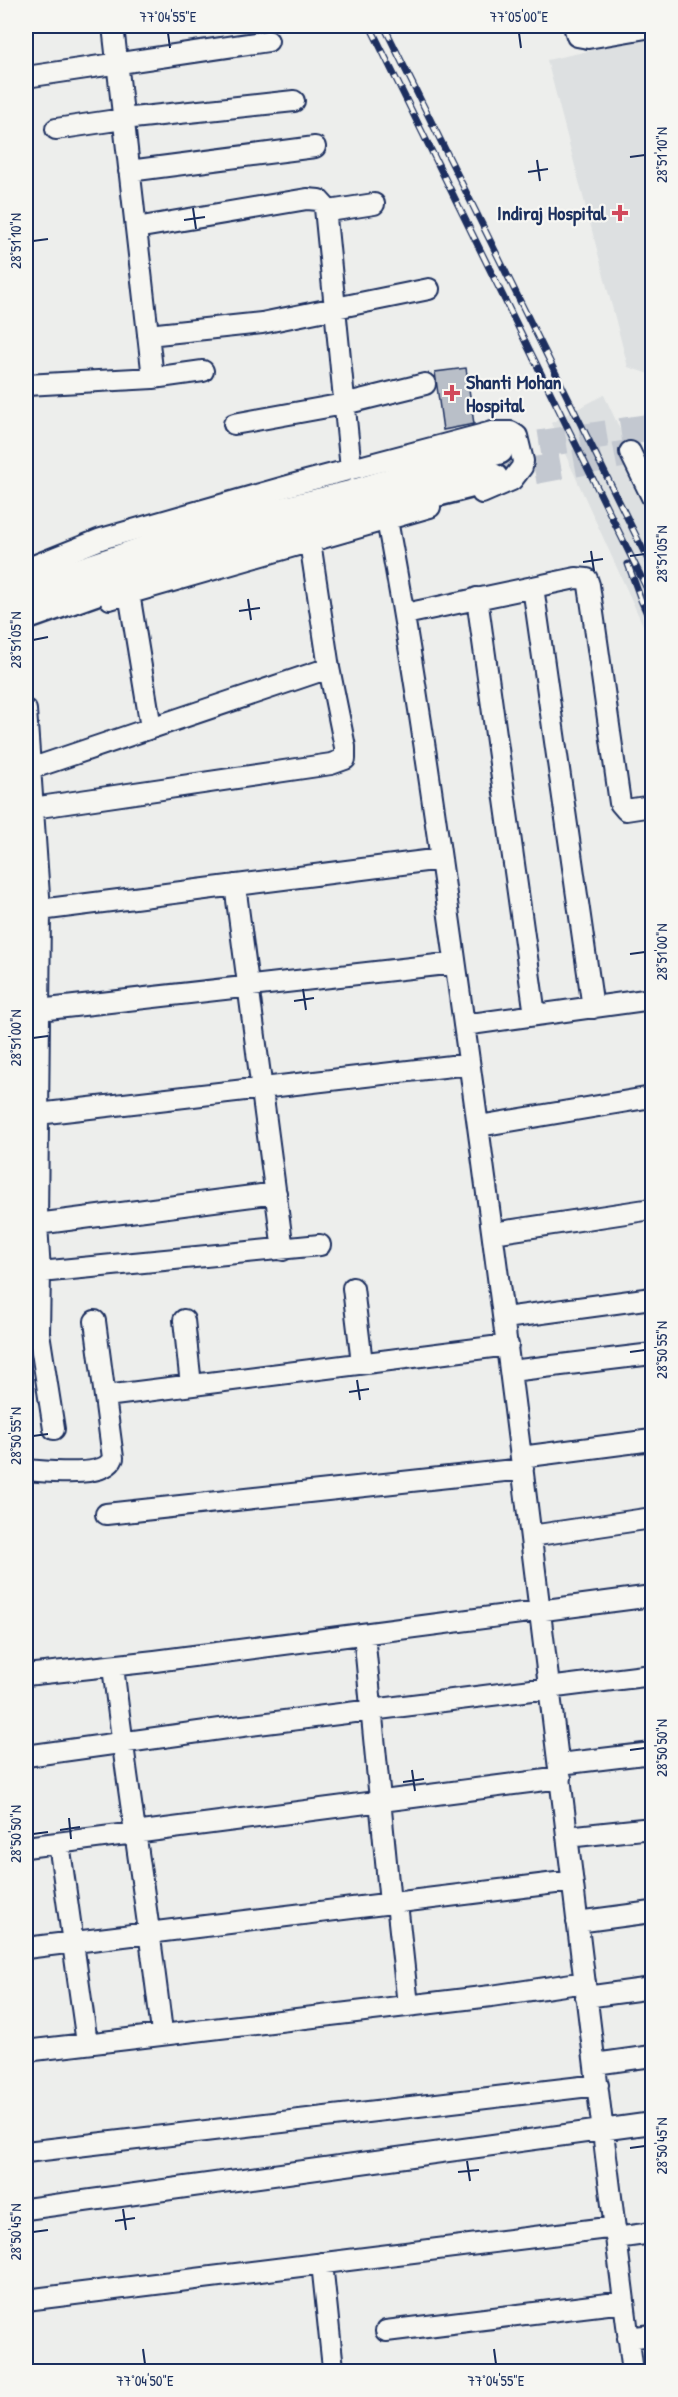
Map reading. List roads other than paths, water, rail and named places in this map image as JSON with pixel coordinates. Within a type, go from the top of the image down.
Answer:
[{"type":"street","points":[[113,26],[153,378]]},
{"type":"street","points":[[574,26],[577,36],[588,38],[652,27]]},
{"type":"street","points":[[26,77],[268,40]]},
{"type":"street","points":[[56,129],[123,119],[294,101]]},
{"type":"street","points":[[129,171],[315,147]]},
{"type":"street","points":[[136,228],[308,199],[319,200],[325,208],[351,469]]},
{"type":"street","points":[[325,208],[335,211],[374,204]]},
{"type":"street","points":[[148,335],[262,323],[429,289]]},
{"type":"street","points":[[26,385],[153,378],[203,371]]},
{"type":"street","points":[[234,424],[344,404],[425,384]]},
{"type":"street","points":[[26,570],[101,539],[351,469],[492,432],[511,432],[517,436],[523,461],[522,467],[512,480],[486,491],[129,593],[26,627]]},
{"type":"street","points":[[26,590],[202,531],[368,490],[499,450]]},
{"type":"street","points":[[630,452],[652,496]]},
{"type":"street","points":[[26,616],[206,552],[378,510],[494,478]]},
{"type":"street","points":[[387,520],[405,614],[505,1318],[633,2372]]},
{"type":"street","points":[[33,808],[339,762],[345,759],[345,747],[329,668],[310,542]]},
{"type":"street","points":[[405,614],[576,578],[586,579],[589,585],[620,803],[626,810],[652,806]]},
{"type":"street","points":[[533,587],[592,1008]]},
{"type":"street","points":[[129,593],[151,728]]},
{"type":"street","points":[[477,598],[535,1015]]},
{"type":"street","points":[[30,769],[329,668]]},
{"type":"street","points":[[26,710],[40,910],[37,1224],[40,1272],[39,1341],[54,1429]]},
{"type":"street","points":[[40,910],[441,859]]},
{"type":"street","points":[[235,885],[283,1250]]},
{"type":"street","points":[[39,1010],[455,963]]},
{"type":"street","points":[[464,1025],[652,999]]},
{"type":"street","points":[[38,1114],[470,1064]]},
{"type":"street","points":[[479,1126],[652,1097]]},
{"type":"street","points":[[37,1224],[276,1193]]},
{"type":"street","points":[[493,1233],[652,1209]]},
{"type":"street","points":[[40,1272],[320,1245]]},
{"type":"street","points":[[353,1288],[362,1363]]},
{"type":"street","points":[[505,1318],[652,1298]]},
{"type":"street","points":[[184,1320],[191,1385]]},
{"type":"street","points":[[26,1470],[76,1472],[111,1465],[113,1458],[95,1321]]},
{"type":"street","points":[[106,1396],[508,1345]]},
{"type":"street","points":[[511,1371],[652,1354]]},
{"type":"street","points":[[106,1514],[522,1463],[652,1440]]},
{"type":"street","points":[[531,1536],[652,1518]]},
{"type":"street","points":[[26,1675],[652,1596]]},
{"type":"street","points":[[364,1634],[381,1801],[408,2005]]},
{"type":"street","points":[[113,1665],[122,1742],[151,1933],[162,2033]]},
{"type":"street","points":[[26,1756],[652,1675]]},
{"type":"street","points":[[26,1847],[381,1801],[652,1753]]},
{"type":"street","points":[[567,1837],[652,1828]]},
{"type":"street","points":[[59,1843],[87,2043]]},
{"type":"street","points":[[26,1948],[572,1881]]},
{"type":"street","points":[[577,1923],[652,1912]]},
{"type":"street","points":[[26,2050],[408,2005],[586,1990],[652,1988]]},
{"type":"street","points":[[595,2064],[652,2056]]},
{"type":"street","points":[[26,2152],[598,2085]]},
{"type":"street","points":[[26,2210],[652,2123]]},
{"type":"street","points":[[26,2300],[322,2263],[616,2233],[652,2233]]},
{"type":"street","points":[[322,2263],[333,2368]]},
{"type":"street","points":[[386,2331],[624,2301]]},
{"type":"street","points":[[628,2338],[652,2335]]},
{"type":"tunnel","points":[[499,450],[652,427]]},
{"type":"tunnel","points":[[494,478],[652,449]]},
{"type":"railway","points":[[370,26],[652,599]]},
{"type":"railway","points":[[384,26],[652,568]]},
{"type":"railway","points":[[628,564],[652,625]]},
{"type":"place","name":"Indiraj Hospital","points":[[620,213]]},
{"type":"place","name":"Shanti Mohan Hospital","points":[[452,393]]}]
